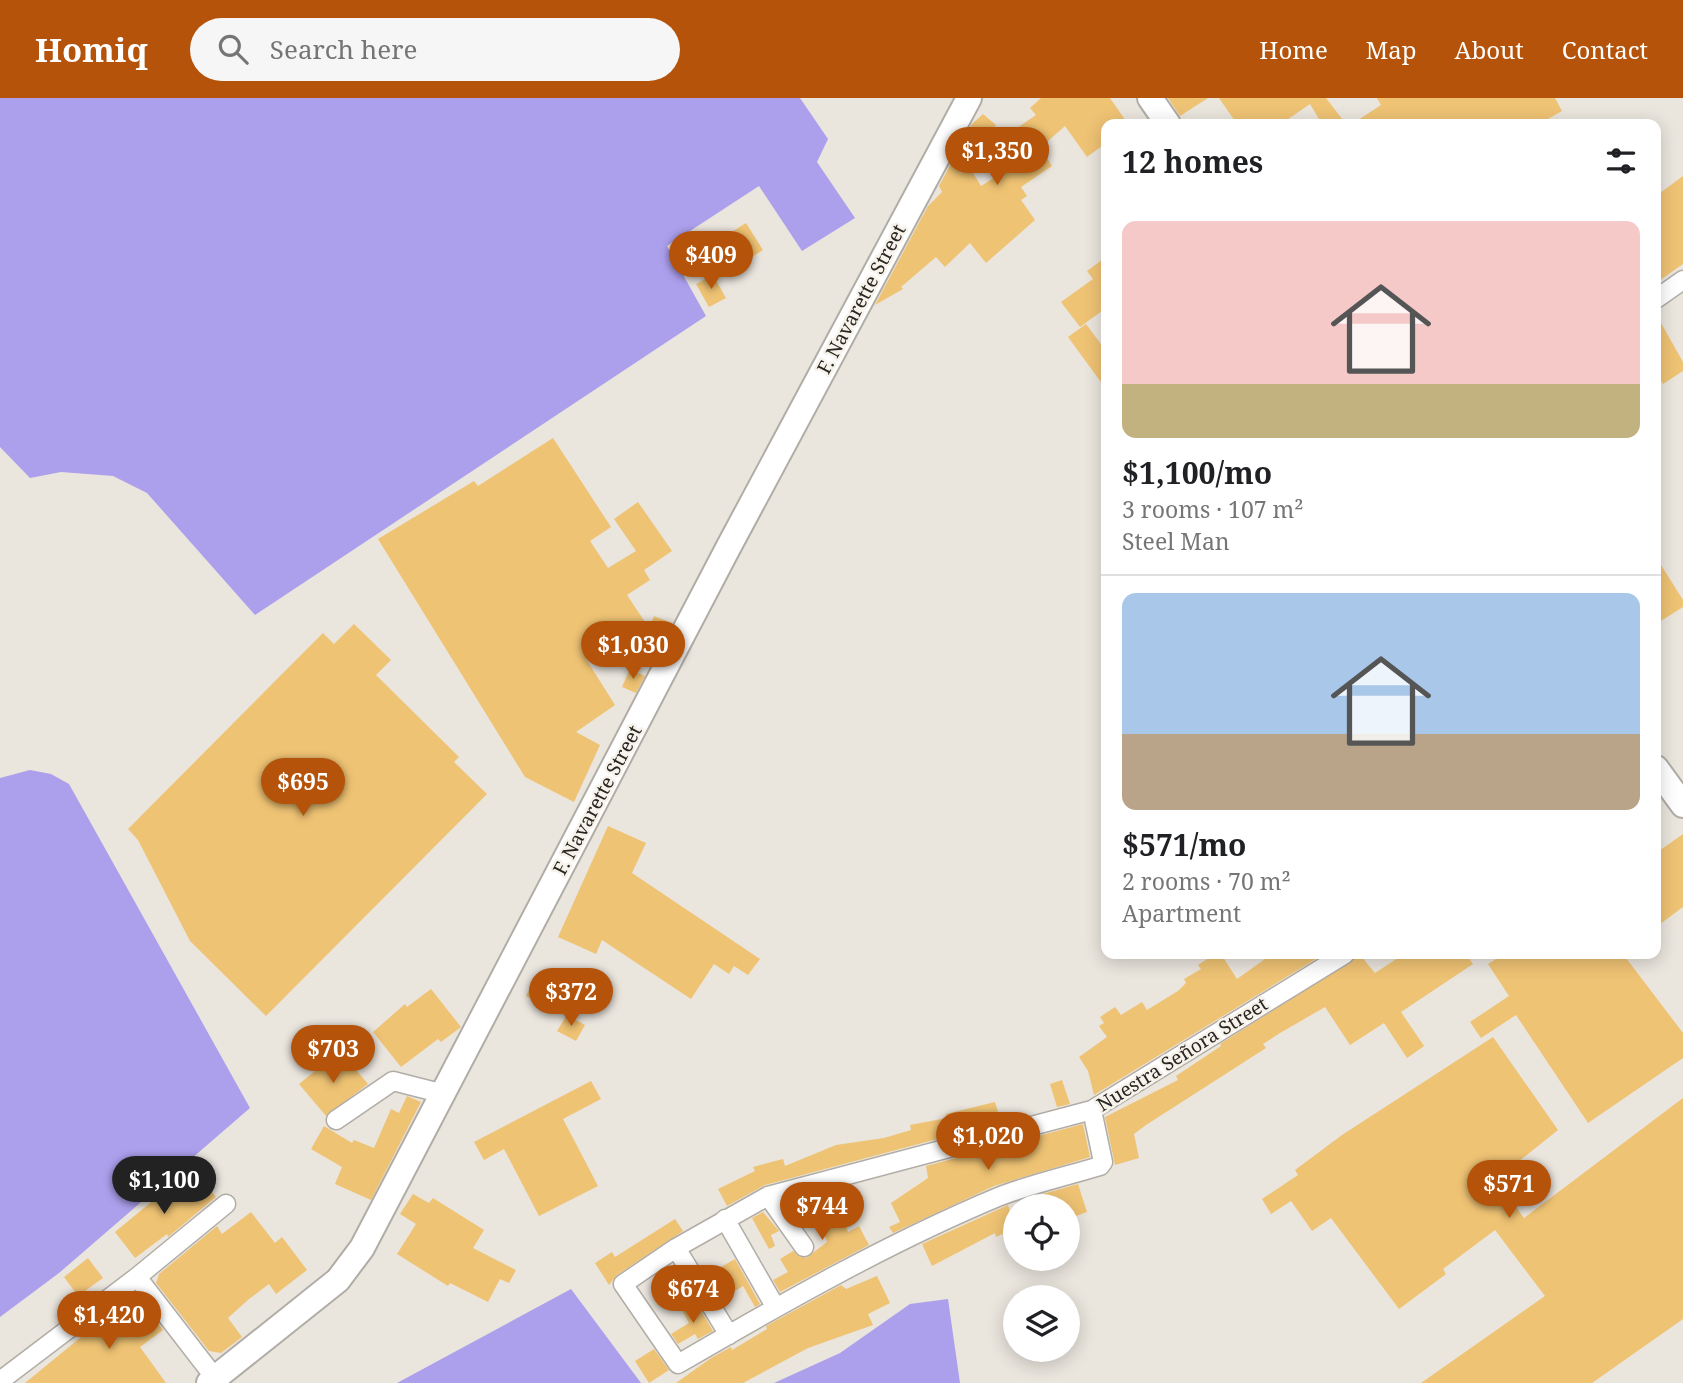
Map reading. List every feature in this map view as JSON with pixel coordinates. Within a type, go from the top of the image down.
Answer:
[{"type":"main road","name":"F. Navarette Street","points":[[212,1381],[338,1280],[362,1248],[728,548],[969,98]]},
{"type":"main road","points":[[1150,98],[1165,119]]},
{"type":"main road","points":[[1661,775],[1683,805]]},
{"type":"street","points":[[1661,295],[1683,280]]},
{"type":"street","name":"Nuestra Señora Street","points":[[729,1335],[678,1364],[623,1284],[676,1248],[768,1196],[1092,1110],[1337,959]]},
{"type":"street","points":[[336,1120],[393,1081],[444,1094]]},
{"type":"street","points":[[676,1248],[729,1335],[776,1308],[1000,1196],[1100,1166],[1103,1162],[1092,1110]]},
{"type":"street","points":[[768,1196],[804,1247]]},
{"type":"street","points":[[0,1381],[137,1277],[226,1204]]},
{"type":"street","points":[[725,1219],[776,1308]]},
{"type":"street","points":[[137,1277],[212,1381]]},
{"type":"shaded area","points":[[0,98],[800,98],[828,139],[817,162],[855,218],[802,251],[759,186],[667,246],[706,316],[255,615],[147,493],[113,476],[61,472],[30,478],[0,447]]},
{"type":"shaded area","points":[[30,770],[51,774],[69,784],[250,1108],[59,1273],[0,1317],[0,778]]},
{"type":"shaded area","points":[[571,1289],[641,1383],[397,1383]]},
{"type":"shaded area","points":[[948,1299],[960,1383],[774,1383],[840,1353],[910,1304]]},
{"type":"building","points":[[1041,98],[1110,98],[1125,119],[1101,119],[1101,147],[1087,157],[1065,126],[1040,148],[1052,166],[1021,187],[1027,196],[1021,200],[1035,220],[986,263],[970,243],[945,267],[936,257],[901,287],[903,289],[875,305],[928,206],[942,192],[939,186],[972,124],[983,114],[996,125],[963,157],[981,186],[1023,159],[1007,135],[1036,115],[1030,108]]},
{"type":"building","points":[[1168,98],[1208,98],[1180,116]]},
{"type":"building","points":[[1219,98],[1326,98],[1342,119],[1319,119],[1310,104],[1288,119],[1234,119]]},
{"type":"building","points":[[1377,98],[1555,98],[1562,111],[1548,119],[1360,119],[1381,105]]},
{"type":"building","points":[[1683,176],[1683,264],[1661,279],[1661,192]]},
{"type":"building","points":[[746,223],[763,250],[718,278],[701,251]]},
{"type":"building","points":[[1101,261],[1101,312],[1080,327],[1061,302],[1093,279],[1087,271]]},
{"type":"building","points":[[713,275],[726,298],[709,307],[696,284]]},
{"type":"building","points":[[1661,323],[1683,362],[1683,371],[1663,384]]},
{"type":"building","points":[[1086,324],[1101,344],[1101,382],[1068,337]]},
{"type":"building","points":[[553,438],[611,527],[590,541],[608,568],[636,551],[614,519],[638,502],[672,551],[644,570],[650,580],[627,595],[649,628],[654,616],[672,623],[663,640],[632,628],[586,659],[615,705],[576,732],[600,745],[574,802],[525,777],[378,539],[474,481],[478,486]]},
{"type":"building","points":[[1661,565],[1683,600],[1683,607],[1661,621]]},
{"type":"building","points":[[354,624],[391,660],[376,675],[459,757],[454,762],[487,794],[266,1016],[190,941],[138,840],[128,829],[323,633],[334,644]]},
{"type":"building","points":[[630,669],[645,676],[636,693],[622,687]]},
{"type":"building","points":[[608,826],[646,843],[632,873],[760,959],[748,975],[734,966],[729,974],[714,964],[691,999],[602,940],[596,954],[558,937]]},
{"type":"building","points":[[1683,834],[1683,907],[1661,923],[1661,849]]},
{"type":"building","points":[[1207,959],[1224,959],[1237,979],[1265,959],[1316,959],[1094,1095],[1088,1071],[1079,1057],[1107,1037],[1099,1026],[1104,1023],[1100,1017],[1115,1007],[1121,1015],[1142,1002],[1147,1010],[1178,991],[1186,983],[1184,979],[1201,969],[1198,965]]},
{"type":"building","points":[[1354,959],[1363,959],[1375,973],[1396,959],[1470,959],[1473,964],[1401,1012],[1424,1046],[1407,1058],[1384,1023],[1350,1045],[1325,1007],[1263,1044],[1266,1048],[1134,1134],[1139,1158],[1115,1165],[1105,1117],[1178,1080],[1176,1076],[1221,1046],[1220,1044]]},
{"type":"building","points":[[1496,959],[1627,959],[1683,1033],[1683,1058],[1588,1123],[1516,1015],[1481,1038],[1470,1022],[1509,996],[1488,964]]},
{"type":"building","points":[[535,978],[556,988],[547,1007],[526,996]]},
{"type":"building","points":[[431,989],[461,1027],[441,1042],[438,1039],[401,1067],[373,1032],[405,1004],[407,1007]]},
{"type":"building","points":[[567,1015],[585,1025],[576,1041],[557,1031]]},
{"type":"building","points":[[1493,1037],[1558,1130],[1518,1162],[1527,1173],[1504,1191],[1524,1218],[1683,1098],[1683,1319],[1592,1383],[1421,1383],[1545,1296],[1495,1230],[1443,1269],[1446,1274],[1399,1309],[1331,1218],[1312,1231],[1291,1201],[1271,1214],[1262,1199],[1298,1175],[1295,1170],[1342,1135]]},
{"type":"building","points":[[336,1054],[348,1068],[352,1065],[368,1084],[326,1116],[299,1084]]},
{"type":"building","points":[[1062,1080],[1070,1104],[1057,1107],[1050,1084]]},
{"type":"building","points":[[591,1081],[601,1099],[563,1119],[598,1186],[539,1216],[504,1149],[484,1160],[474,1142]]},
{"type":"building","points":[[407,1096],[421,1102],[371,1200],[335,1184],[342,1167],[311,1149],[324,1126],[352,1143],[354,1140],[374,1148],[391,1109],[399,1113]]},
{"type":"building","points":[[995,1102],[1001,1122],[765,1185],[727,1206],[718,1189],[755,1171],[753,1167],[783,1159],[785,1166],[836,1145],[884,1138],[911,1130],[910,1125],[947,1118],[946,1114]]},
{"type":"building","points":[[1083,1124],[1090,1157],[994,1186],[893,1233],[889,1227],[900,1222],[891,1203],[928,1178],[926,1166]]},
{"type":"building","points":[[185,1174],[198,1192],[207,1186],[216,1197],[168,1237],[167,1234],[135,1258],[115,1232]]},
{"type":"building","points":[[1078,1184],[1087,1212],[1080,1215],[1080,1194],[1043,1194]]},
{"type":"building","points":[[413,1194],[429,1203],[433,1198],[484,1230],[473,1248],[516,1270],[509,1283],[500,1279],[488,1302],[450,1283],[448,1286],[397,1254],[416,1224],[400,1214]]},
{"type":"building","points":[[837,1195],[848,1232],[859,1226],[869,1245],[780,1292],[773,1280],[788,1272],[780,1259],[793,1251],[806,1258],[827,1242],[819,1217],[802,1225],[791,1209]]},
{"type":"building","points":[[1003,1207],[1003,1234],[996,1237],[995,1233],[932,1266],[922,1244]]},
{"type":"building","points":[[251,1212],[275,1243],[282,1237],[307,1270],[276,1294],[269,1284],[249,1299],[228,1318],[242,1337],[221,1353],[209,1351],[156,1283],[159,1274],[217,1226],[222,1234]]},
{"type":"building","points":[[763,1212],[779,1231],[771,1235],[775,1246],[769,1249],[752,1218]]},
{"type":"building","points":[[675,1219],[683,1231],[617,1275],[609,1285],[595,1263],[612,1252],[615,1257]]},
{"type":"building","points":[[88,1258],[103,1278],[78,1296],[64,1277]]},
{"type":"building","points":[[735,1259],[760,1304],[755,1307],[743,1286],[735,1291],[721,1267]]},
{"type":"building","points":[[877,1276],[890,1303],[868,1314],[873,1325],[808,1348],[743,1383],[676,1383],[711,1358],[731,1347],[732,1350],[767,1329],[766,1326],[841,1285],[846,1289]]},
{"type":"building","points":[[135,1293],[163,1330],[140,1347],[166,1383],[25,1383]]},
{"type":"building","points":[[696,1302],[713,1331],[698,1339],[695,1334],[678,1344],[671,1334],[689,1323],[682,1310]]},
{"type":"building","points":[[654,1349],[669,1370],[649,1383],[635,1361]]}]
